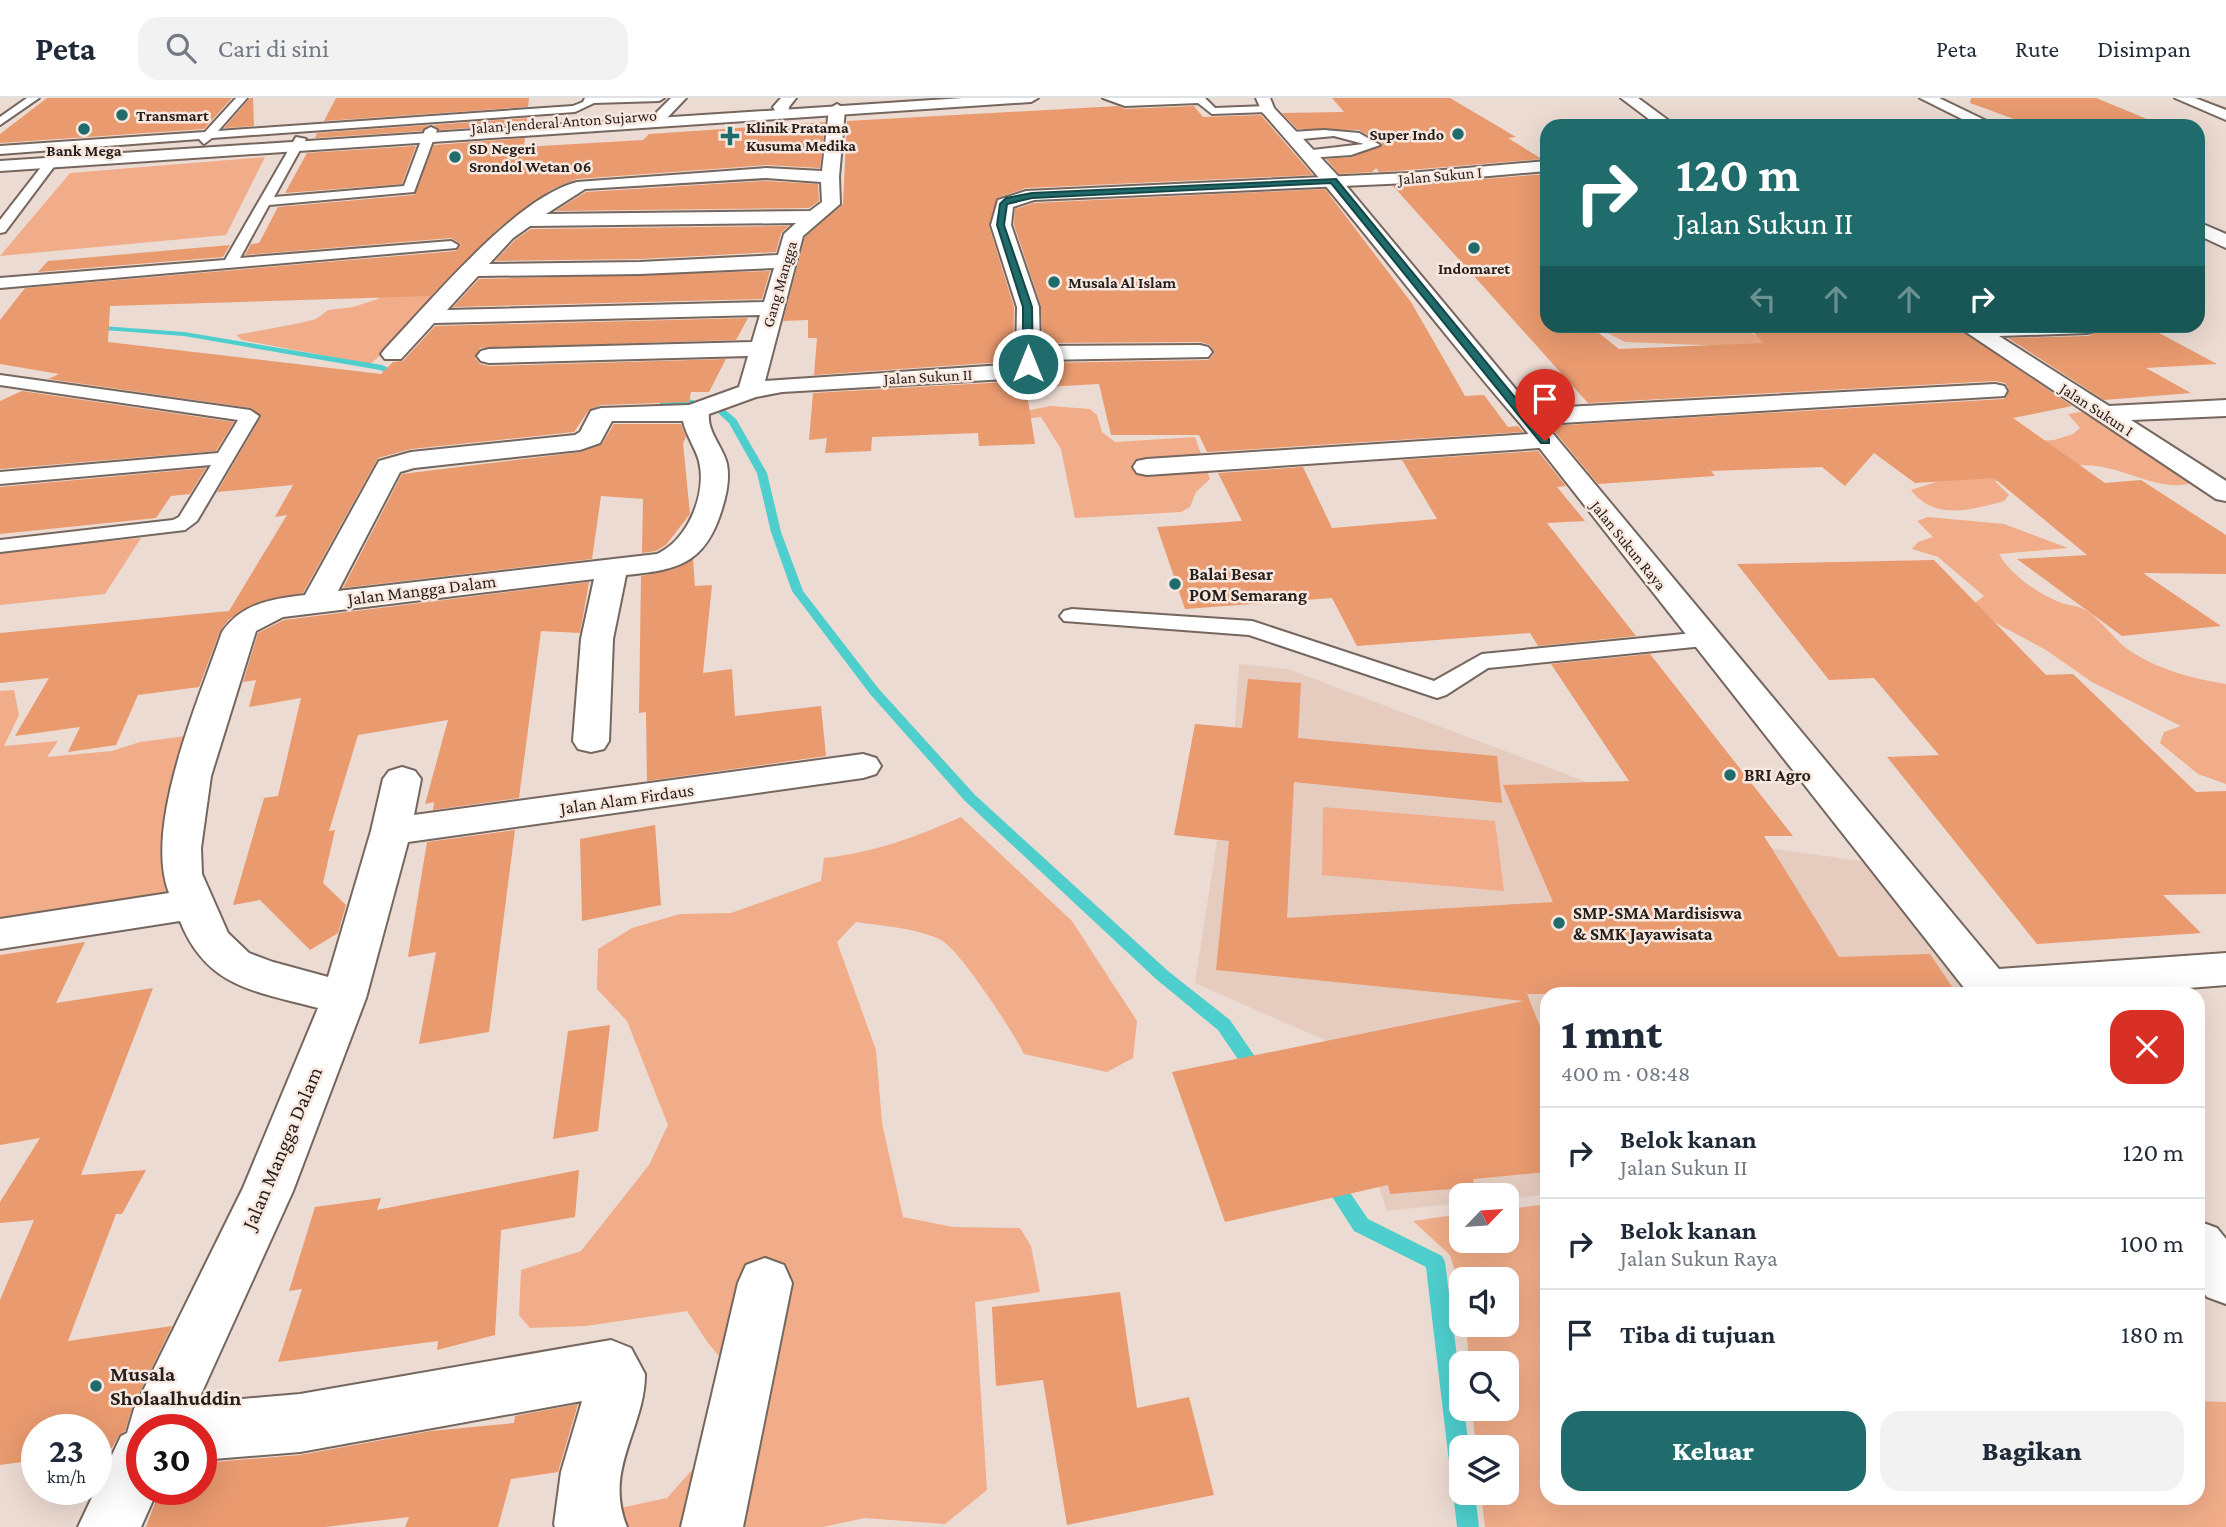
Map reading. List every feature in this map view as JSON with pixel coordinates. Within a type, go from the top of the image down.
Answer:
[{"type":"main road","points":[[660,106],[679,98]]},
{"type":"main road","name":"Jalan Jenderal Anton Sujarwo","points":[[0,160],[53,159],[586,123],[784,106],[930,98]]},
{"type":"main road","name":"Jalan Jenderal Anton Sujarwo","points":[[429,133],[513,118],[586,123],[660,106],[784,106],[837,109],[1031,98]]},
{"type":"main road","points":[[1628,98],[1658,119]]},
{"type":"main road","points":[[1927,98],[1974,119]]},
{"type":"main road","points":[[2182,98],[2226,115]]},
{"type":"main road","name":"Jalan Sukun Raya","points":[[1265,103],[1333,181],[1536,429],[1988,987]]},
{"type":"main road","name":"Gang Mangga","points":[[750,391],[796,230],[831,204],[830,177],[837,109]]},
{"type":"main road","name":"Jalan Jenderal Anton Sujarwo","points":[[0,166],[205,140],[297,142]]},
{"type":"main road","name":"Jalan Sukun I","points":[[1333,181],[1540,166]]},
{"type":"main road","points":[[393,354],[506,234],[566,190],[583,186],[766,173],[830,177]]},
{"type":"main road","points":[[1199,352],[1028,353],[1028,307],[1000,225],[1004,204],[1008,200],[1032,195],[1333,181]]},
{"type":"main road","points":[[524,220],[817,217]]},
{"type":"main road","points":[[2205,232],[2226,242]]},
{"type":"main road","points":[[471,270],[640,268],[786,261]]},
{"type":"main road","points":[[428,317],[772,308]]},
{"type":"main road","name":"Jalan Sukun I","points":[[1980,333],[2226,493]]},
{"type":"main road","points":[[489,356],[760,349]]},
{"type":"main road","name":"Jalan Sukun II","points":[[750,391],[817,381],[1006,372],[1028,364],[1028,353]]},
{"type":"main road","points":[[316,603],[388,467],[411,460],[580,442],[592,437],[600,416],[610,413],[706,407],[750,391]]},
{"type":"main road","points":[[1147,467],[1536,429],[1995,391]]},
{"type":"main road","name":"Jalan Mangga Dalam","points":[[162,1414],[267,1191],[344,998],[262,976],[234,964],[210,942],[182,874],[181,848],[190,788],[238,632],[250,618],[258,614],[316,603],[663,562],[688,548],[697,535],[714,480],[709,451],[695,426],[706,407]]},
{"type":"main road","points":[[2106,414],[2226,408]]},
{"type":"main road","points":[[591,741],[597,639],[612,569]]},
{"type":"main road","name":"Jalan Alam Firdaus","points":[[391,831],[863,766]]},
{"type":"main road","points":[[344,998],[391,831],[402,779]]},
{"type":"main road","points":[[0,934],[195,904]]},
{"type":"main road","points":[[2034,987],[2226,969]]},
{"type":"main road","points":[[2205,1254],[2226,1279]]},
{"type":"main road","points":[[712,1527],[765,1283]]},
{"type":"main road","points":[[217,1430],[300,1423],[611,1368],[616,1374],[616,1382],[591,1472],[585,1520],[585,1524],[596,1527]]},
{"type":"main road","points":[[107,1527],[126,1489]]},
{"type":"lane","points":[[0,122],[34,98]]},
{"type":"lane","points":[[205,140],[242,98]]},
{"type":"lane","points":[[552,110],[557,98]]},
{"type":"lane","points":[[1108,98],[1125,103],[1202,99],[1212,111]]},
{"type":"lane","points":[[0,150],[205,140],[513,118],[582,107],[590,99],[660,106]]},
{"type":"lane","points":[[1199,114],[1265,103]]},
{"type":"lane","points":[[264,202],[409,189],[429,133]]},
{"type":"lane","points":[[1350,134],[1364,137],[1374,145],[1351,151],[1300,145],[1350,134]]},
{"type":"lane","points":[[230,264],[297,142]]},
{"type":"lane","points":[[0,229],[53,159]]},
{"type":"lane","points":[[0,283],[451,245]]},
{"type":"lane","points":[[0,380],[250,416],[187,521],[178,526],[0,546]]},
{"type":"lane","points":[[0,478],[224,458]]},
{"type":"lane","points":[[1072,615],[1252,628],[1437,690],[1482,661],[1704,639]]},
{"type":"shaded area","points":[[265,157],[226,235],[0,256],[70,173]]},
{"type":"shaded area","points":[[484,264],[370,364],[242,340],[236,335],[316,319],[328,310],[353,307],[378,299],[400,269]]},
{"type":"shaded area","points":[[1608,333],[1752,333],[1777,348],[1625,342]]},
{"type":"shaded area","points":[[1050,406],[1090,409],[1097,415],[1102,432],[1115,442],[1195,437],[1210,479],[1196,492],[1190,507],[1181,512],[1075,518],[1061,449],[1041,417],[1015,420],[1026,411]]},
{"type":"shaded area","points":[[2088,411],[2201,480],[2188,484],[2162,484],[2109,468],[2071,466],[1995,481],[2009,495],[2004,501],[1967,510],[1931,506],[1920,500],[1911,490],[1939,481],[2015,442],[2054,440],[2073,434],[2080,428],[2068,414]]},
{"type":"shaded area","points":[[1928,517],[2004,524],[2068,548],[1999,554],[2009,568],[2032,588],[2061,603],[2087,611],[2121,644],[2137,655],[2174,672],[2226,684],[2226,784],[2198,774],[2160,743],[2164,732],[2181,726],[2092,682],[2046,650],[1968,608],[1984,596],[1938,557],[1912,549],[1918,542],[1933,537],[1917,521]]},
{"type":"shaded area","points":[[141,538],[105,594],[0,605],[0,552]]},
{"type":"shaded area","name":"SMP-SMA Mardisiswa & SMK Jayawisata","points":[[1239,664],[1288,669],[1756,846],[1867,862],[1962,987],[1540,987],[1540,1195],[1519,1198],[1519,1183],[1449,1183],[1449,1204],[1387,1211],[1329,1042],[1195,983],[1226,782],[1233,754]]},
{"type":"shaded area","points":[[14,690],[19,715],[4,746],[58,741],[47,757],[112,751],[140,742],[186,736],[167,895],[0,922],[0,691]]},
{"type":"shaded area","points":[[1323,807],[1495,821],[1504,891],[1322,875]]},
{"type":"shaded area","points":[[961,817],[1072,921],[1137,1021],[1133,1058],[1107,1072],[1024,1054],[973,975],[941,940],[910,930],[856,922],[837,942],[876,1050],[882,1123],[903,1217],[953,1227],[1020,1228],[1031,1246],[1040,1292],[975,1302],[987,1490],[945,1524],[865,1518],[823,1527],[595,1527],[606,1511],[667,1498],[710,1450],[750,1393],[708,1343],[687,1311],[586,1326],[530,1328],[519,1315],[521,1270],[581,1251],[649,1165],[668,1125],[627,1021],[597,989],[598,949],[632,928],[680,914],[731,913],[821,881],[824,858],[894,843]]},
{"type":"shaded area","points":[[1540,1205],[1540,1505],[2205,1505],[2205,1401],[2226,1402],[2226,1527],[1485,1527],[1482,1505],[1519,1505],[1519,1435],[1475,1435],[1473,1421],[1519,1421],[1519,1351],[1468,1351],[1467,1337],[1519,1337],[1519,1267],[1454,1267],[1450,1255],[1413,1221],[1449,1216],[1449,1253],[1519,1253],[1519,1208]]},
{"type":"building","name":"Transmart","points":[[47,98],[232,98],[204,129],[0,143],[0,134]]},
{"type":"building","points":[[250,98],[253,98],[254,126],[224,128]]},
{"type":"building","points":[[336,98],[529,98],[528,107],[324,121]]},
{"type":"building","points":[[1332,98],[1450,98],[1516,137],[1508,138],[1540,159],[1379,172],[1376,168],[1372,172],[1339,174],[1326,159],[1352,157],[1383,144],[1359,130],[1297,129],[1282,113],[1344,112]]},
{"type":"building","points":[[1971,98],[2096,98],[2147,119],[2014,119],[1970,103]]},
{"type":"building","points":[[1118,106],[1125,109],[1194,106],[1203,117],[1261,115],[1313,175],[1026,188],[997,198],[989,226],[1014,307],[1013,358],[1002,362],[814,375],[817,338],[808,338],[808,320],[783,321],[805,237],[843,204],[847,121]]},
{"type":"building","points":[[527,118],[526,124],[439,130],[433,125]]},
{"type":"building","points":[[825,122],[820,168],[766,165],[577,179],[552,189],[500,227],[430,296],[110,306],[108,342],[381,374],[393,362],[403,361],[435,326],[748,318],[736,340],[480,348],[475,358],[480,364],[489,366],[726,359],[709,392],[691,392],[689,402],[601,405],[589,410],[574,432],[411,449],[378,458],[303,593],[258,602],[228,620],[220,631],[199,687],[138,695],[116,745],[68,752],[80,727],[15,736],[49,678],[0,683],[0,633],[229,611],[287,515],[275,517],[293,485],[217,492],[261,417],[251,408],[48,379],[59,374],[0,364],[0,320],[25,288],[456,251],[461,244],[451,238],[245,255],[251,244],[259,243],[278,207],[414,195],[434,145],[525,138],[524,147],[643,140],[649,134]]},
{"type":"building","points":[[429,125],[422,131],[315,138],[317,133]]},
{"type":"building","points":[[416,146],[402,184],[285,193],[307,153]]},
{"type":"building","points":[[1540,175],[1540,333],[1599,333],[1619,349],[1764,343],[1754,333],[1965,333],[2072,406],[2013,418],[2105,483],[2141,480],[2226,535],[2226,574],[2143,573],[2221,626],[2122,636],[2017,559],[2087,555],[1994,478],[1915,483],[1874,453],[1845,486],[1822,467],[1711,471],[1715,476],[1598,484],[1550,426],[2004,399],[2009,390],[2005,383],[1995,381],[1588,403],[1393,186]]},
{"type":"building","points":[[766,181],[818,184],[819,201],[809,208],[555,211],[586,192]]},
{"type":"building","points":[[1325,189],[1411,302],[1465,396],[1484,395],[1508,427],[1518,426],[1523,432],[1207,452],[1199,435],[1111,435],[1099,384],[1026,388],[1035,444],[979,446],[978,433],[872,437],[871,451],[825,453],[827,438],[809,440],[813,393],[1006,382],[1037,371],[1042,363],[1208,360],[1214,354],[1210,345],[1200,342],[1043,343],[1041,306],[1014,225],[1015,209],[1034,203]]},
{"type":"building","points":[[789,226],[781,233],[776,252],[640,259],[495,261],[515,240],[531,229]]},
{"type":"building","points":[[230,245],[223,257],[38,272],[48,261]]},
{"type":"building","points":[[770,271],[762,299],[453,307],[479,279]]},
{"type":"building","points":[[2095,333],[2159,333],[2217,364],[2146,368],[2191,393],[2104,400],[2008,338],[2088,336]]},
{"type":"building","points":[[22,391],[234,422],[216,451],[0,469],[0,401]]},
{"type":"building","points":[[614,424],[681,424],[686,437],[683,443],[690,514],[666,545],[656,551],[642,553],[643,499],[601,496],[592,559],[343,588],[402,474],[581,452],[602,444]]},
{"type":"building","points":[[1538,451],[1566,486],[1557,487],[1585,521],[1547,523],[1636,636],[1538,646],[1530,633],[1357,646],[1332,598],[1185,609],[1157,527],[1242,521],[1218,473],[1303,467],[1332,528],[1437,519],[1402,460]]},
{"type":"building","points":[[206,468],[190,494],[171,496],[156,518],[0,534],[0,487]]},
{"type":"building","points":[[693,559],[695,586],[712,585],[703,673],[732,669],[735,716],[821,706],[826,756],[647,781],[646,712],[639,713],[641,576],[674,569]]},
{"type":"building","points":[[1934,560],[2046,675],[2073,674],[2196,792],[2226,791],[2226,894],[2163,895],[2201,933],[2037,944],[1887,757],[1939,755],[1874,678],[1829,680],[1737,564]]},
{"type":"building","points":[[589,582],[580,633],[541,631],[519,798],[433,810],[434,802],[425,804],[448,720],[358,735],[329,831],[335,830],[323,883],[346,905],[338,933],[310,950],[260,900],[233,905],[264,798],[278,796],[301,698],[249,707],[256,680],[243,682],[258,633],[284,620]]},
{"type":"building","name":"SMP-SMA Mardisiswa & SMK Jayawisata","points":[[1650,654],[1793,836],[1764,836],[1839,957],[1930,954],[1952,987],[1540,987],[1540,994],[1527,994],[1540,1026],[1540,1173],[1473,1179],[1474,1183],[1449,1183],[1449,1189],[1390,1194],[1388,1185],[1225,1222],[1172,1072],[1524,1001],[1216,970],[1229,841],[1174,835],[1195,724],[1242,728],[1248,679],[1301,683],[1298,738],[1497,756],[1502,803],[1294,782],[1287,918],[1553,902],[1503,785],[1629,781],[1551,664]]},
{"type":"building","points":[[655,825],[661,905],[582,921],[580,839]]},
{"type":"building","points":[[515,830],[489,1032],[419,1044],[436,952],[408,957],[427,842]]},
{"type":"building","points":[[85,942],[56,1003],[153,988],[81,1175],[146,1170],[122,1214],[116,1214],[68,1341],[172,1326],[130,1414],[126,1414],[125,1431],[119,1435],[112,1448],[112,1414],[21,1414],[21,1462],[0,1465],[0,1300],[34,1220],[0,1223],[0,1202],[40,1138],[0,1145],[0,955]]},
{"type":"building","points":[[610,1025],[598,1131],[553,1139],[568,1031]]},
{"type":"building","points":[[579,1170],[575,1217],[501,1230],[495,1335],[437,1350],[438,1341],[278,1362],[302,1289],[289,1291],[315,1207],[381,1198],[377,1210]]},
{"type":"building","points":[[1120,1292],[1137,1408],[1189,1397],[1214,1495],[1067,1525],[1043,1380],[996,1386],[992,1307]]},
{"type":"building","points":[[578,1404],[558,1472],[511,1479],[498,1527],[405,1527],[409,1517],[325,1527],[146,1527],[154,1505],[217,1505],[217,1462],[300,1455],[431,1431],[514,1423],[515,1416]]},
{"type":"waterway","points":[[91,327],[184,334],[382,368],[402,376]]},
{"type":"waterway","points":[[663,402],[688,402],[720,410],[733,421],[762,473],[776,532],[798,591],[874,691],[970,798],[1162,975],[1224,1025],[1256,1072]]},
{"type":"waterway","points":[[1331,1181],[1361,1225],[1435,1262],[1457,1435]]},
{"type":"waterway","points":[[1465,1505],[1468,1527]]},
{"type":"place","name":"Transmart","points":[[122,115]]},
{"type":"place","name":"Bank Mega","points":[[84,129]]},
{"type":"place","name":"Super Indo","points":[[1458,134]]},
{"type":"place","name":"Klinik Pratama Kusuma Medika","points":[[730,136]]},
{"type":"place","name":"SD Negeri Srondol Wetan 06","points":[[455,157]]},
{"type":"place","name":"Indomaret","points":[[1474,248]]},
{"type":"place","name":"Musala Al Islam","points":[[1054,282]]},
{"type":"place","name":"Balai Besar POM Semarang","points":[[1175,584]]},
{"type":"place","name":"BRI Agro","points":[[1730,775]]},
{"type":"place","name":"SMP-SMA Mardisiswa & SMK Jayawisata","points":[[1559,923]]},
{"type":"place","name":"Musala Sholaalhuddin","points":[[96,1386]]},
{"type":"route","points":[[1028,364],[1028,307],[1021,280],[1000,225],[1002,210],[1008,200],[1032,195],[1333,181],[1545,441]]}]
